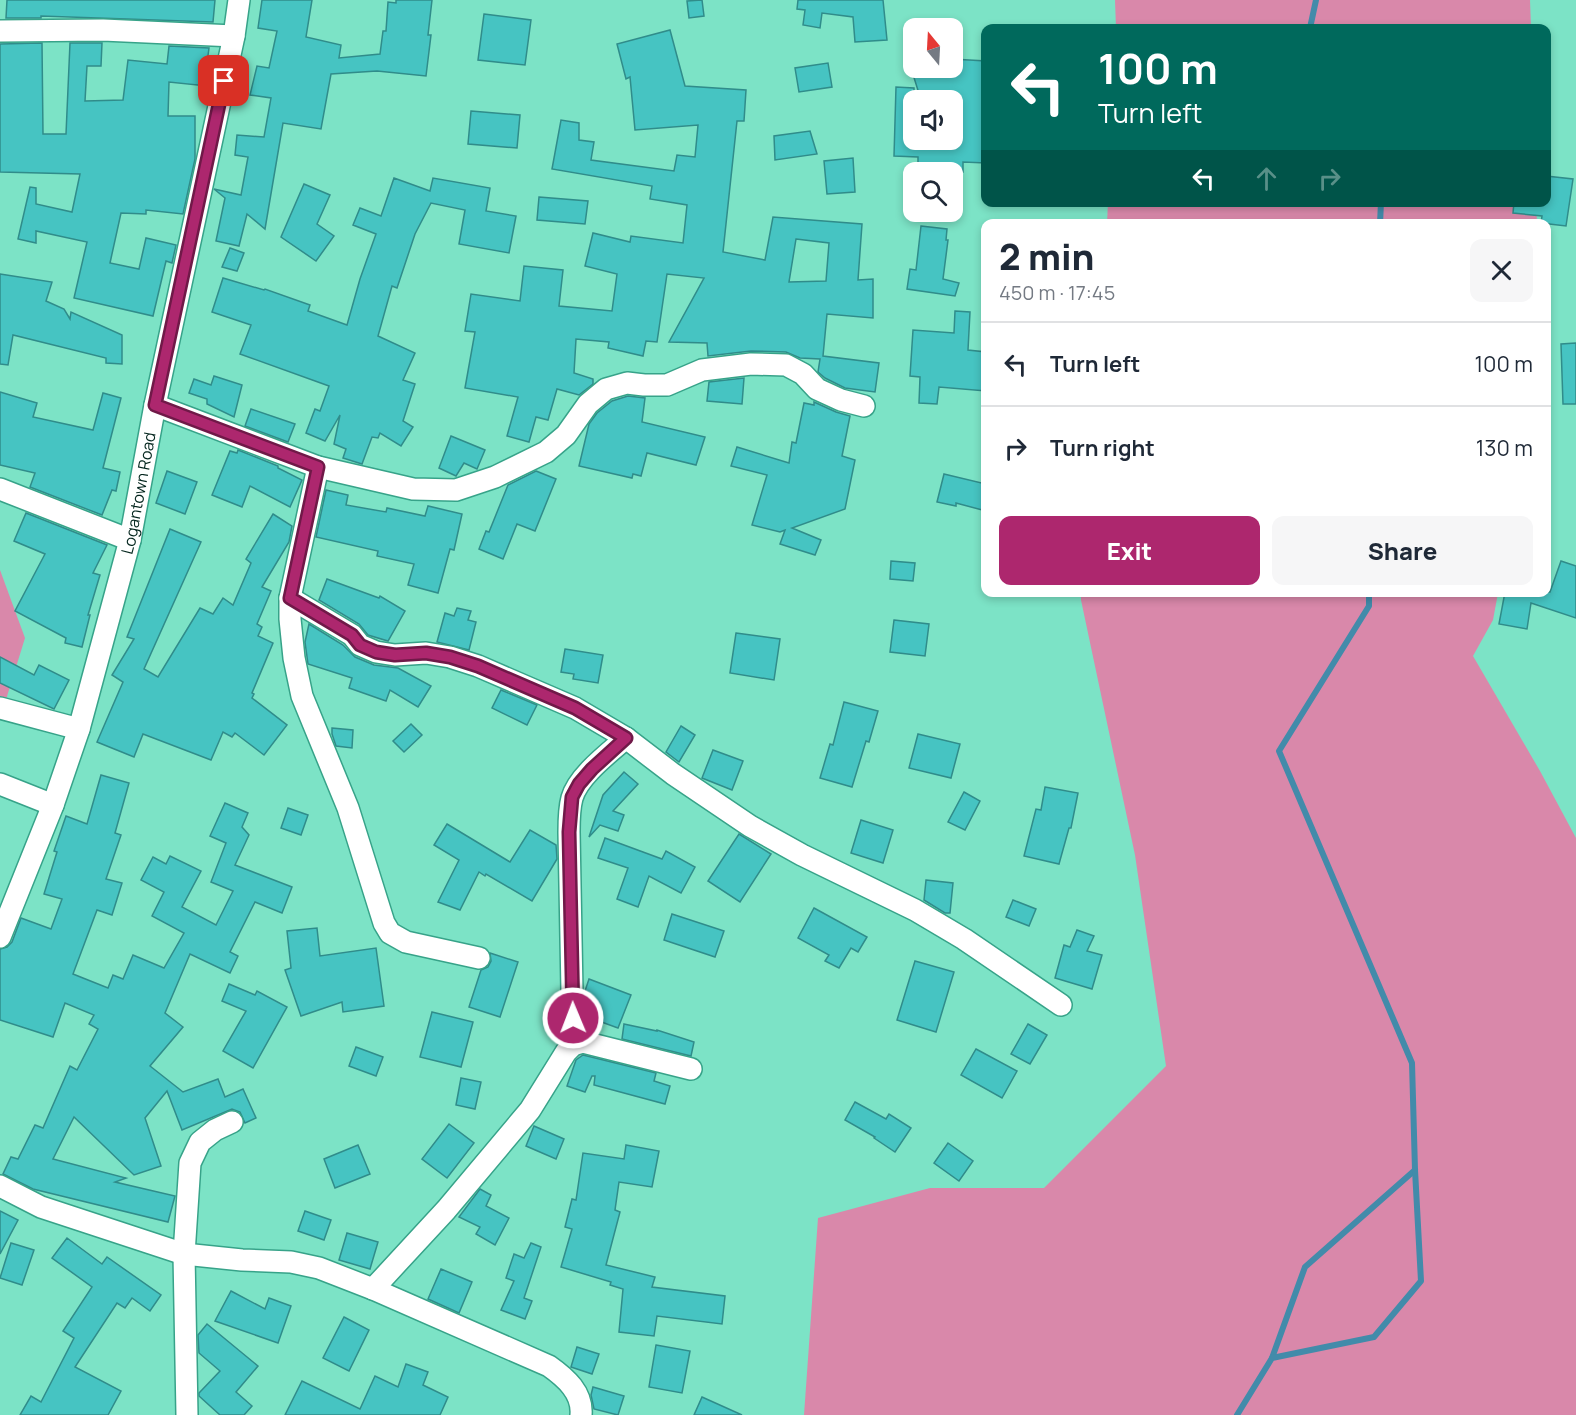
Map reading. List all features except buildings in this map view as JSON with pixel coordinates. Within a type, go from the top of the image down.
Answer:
[{"type":"street","name":"Logantown Road","points":[[0,937],[53,805],[79,729],[130,540],[155,405],[234,36],[239,0]]},
{"type":"street","points":[[0,31],[104,30],[234,36]]},
{"type":"street","points":[[155,405],[318,467],[413,489],[456,490],[495,477],[546,452],[566,435],[588,404],[606,389],[627,383],[667,385],[702,370],[751,364],[786,365],[803,374],[817,389],[841,400],[864,406]]},
{"type":"street","points":[[318,467],[290,598],[294,658],[302,696],[348,808],[384,923],[390,933],[405,942],[478,958]]},
{"type":"street","points":[[0,489],[130,540]]},
{"type":"street","points":[[290,598],[352,635],[360,645],[376,652],[395,655],[426,653],[450,657],[478,666],[575,708],[626,738],[673,774],[750,826],[802,855],[915,910],[964,939],[1060,1005]]},
{"type":"street","points":[[0,708],[79,729]]},
{"type":"street","points":[[573,1045],[569,832],[572,797],[579,784],[626,738]]},
{"type":"street","points":[[0,784],[53,805]]},
{"type":"street","points":[[374,1289],[446,1210],[530,1110],[566,1052],[573,1045],[583,1042],[691,1069]]},
{"type":"street","points":[[187,1415],[184,1254],[190,1163],[200,1142],[214,1130],[232,1122]]},
{"type":"street","points":[[0,1186],[41,1207],[184,1254],[291,1262],[319,1268],[374,1289],[549,1366],[562,1375],[576,1392],[580,1402],[580,1415]]},
{"type":"shaded area","points":[[1115,0],[1530,0],[1531,24],[1116,24]]},
{"type":"shaded area","points":[[1108,207],[1536,207],[1537,219],[1107,219]]},
{"type":"shaded area","points":[[0,570],[25,638],[0,719]]},
{"type":"shaded area","points":[[1081,597],[1497,597],[1493,620],[1473,656],[1576,838],[1576,1415],[804,1415],[818,1218],[930,1188],[1044,1188],[1166,1066],[1135,855]]},
{"type":"waterway","points":[[1311,24],[1316,0]]},
{"type":"waterway","points":[[1380,219],[1381,207]]},
{"type":"waterway","points":[[1237,1415],[1272,1358],[1374,1337],[1421,1281],[1412,1063],[1279,751],[1369,606],[1369,597]]},
{"type":"waterway","points":[[1272,1358],[1305,1267],[1415,1170]]},
{"type":"route","points":[[224,81],[155,405],[318,467],[290,598],[352,635],[360,645],[376,652],[395,655],[426,653],[450,657],[478,666],[575,708],[626,738],[592,769],[579,784],[572,797],[569,832],[573,1018]]}]
